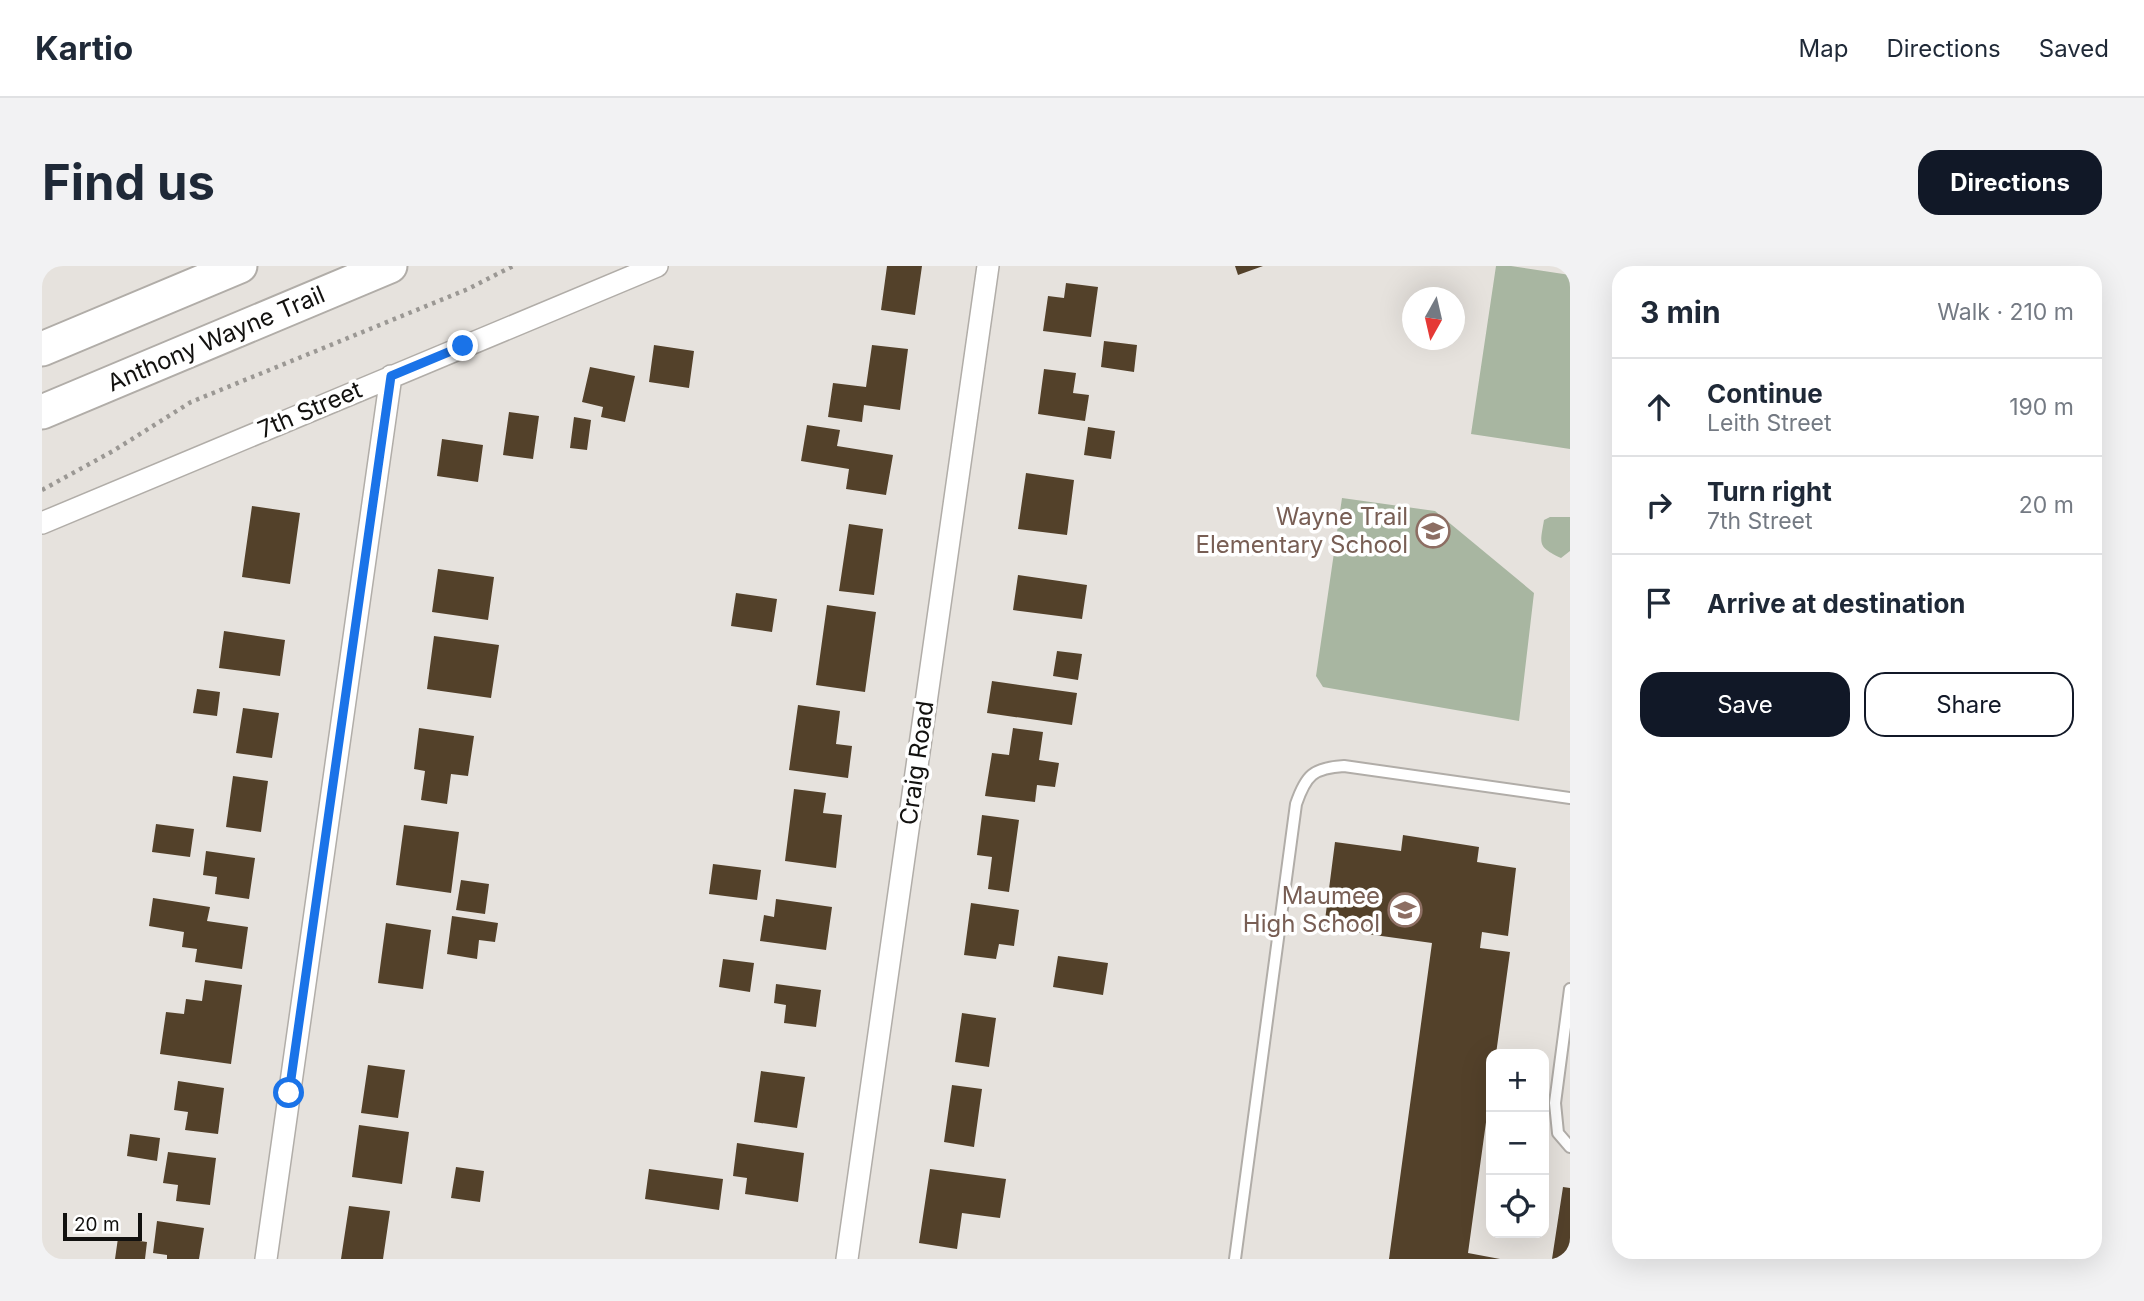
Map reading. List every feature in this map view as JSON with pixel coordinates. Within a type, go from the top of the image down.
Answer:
[{"type":"highway","points":[[42,349],[240,266]]},
{"type":"highway","name":"Anthony Wayne Trail","points":[[42,412],[390,266]]},
{"type":"street","name":"7th Street","points":[[42,523],[657,266]]},
{"type":"street","name":"Craig Road","points":[[847,1259],[988,266]]},
{"type":"street","points":[[266,1259],[391,376]]},
{"type":"lane","points":[[1235,1259],[1296,804],[1302,787],[1313,772],[1344,766],[1570,798]]},
{"type":"lane","points":[[1570,989],[1555,1102],[1558,1133],[1570,1147]]},
{"type":"path","points":[[42,490],[113,451],[191,402],[468,289],[513,266]]},
{"type":"green space","points":[[1496,266],[1570,275],[1570,449],[1471,434]]},
{"type":"green space","points":[[1342,498],[1435,511],[1534,593],[1519,721],[1323,687],[1316,676]]},
{"type":"green space","points":[[1550,517],[1570,517],[1570,551],[1561,558],[1542,544],[1544,520]]},
{"type":"building","points":[[887,266],[922,266],[915,315],[881,310]]},
{"type":"building","points":[[1235,266],[1263,266],[1238,275]]},
{"type":"building","points":[[1066,283],[1098,287],[1091,337],[1043,331],[1048,296],[1064,298]]},
{"type":"building","points":[[1104,341],[1137,345],[1134,372],[1101,367]]},
{"type":"building","points":[[654,345],[694,351],[689,388],[649,382]]},
{"type":"building","points":[[872,345],[908,349],[900,410],[864,405],[862,422],[828,417],[833,383],[866,387]]},
{"type":"building","points":[[590,367],[635,376],[625,422],[601,417],[603,407],[582,402]]},
{"type":"building","points":[[1044,369],[1076,373],[1073,393],[1089,395],[1085,421],[1038,414]]},
{"type":"building","points":[[509,412],[539,416],[533,459],[503,455]]},
{"type":"building","points":[[574,417],[591,420],[587,450],[570,448]]},
{"type":"building","points":[[807,425],[840,430],[837,446],[893,455],[886,495],[846,489],[849,469],[801,461]]},
{"type":"building","points":[[1088,427],[1115,431],[1111,459],[1084,455]]},
{"type":"building","points":[[442,439],[483,445],[478,482],[437,476]]},
{"type":"building","points":[[1026,473],[1074,480],[1067,535],[1018,529]]},
{"type":"building","points":[[252,506],[300,513],[290,584],[242,577]]},
{"type":"building","points":[[849,524],[883,529],[874,595],[839,591]]},
{"type":"building","points":[[438,569],[494,577],[488,620],[432,612]]},
{"type":"building","points":[[1018,575],[1087,585],[1082,619],[1013,610]]},
{"type":"building","points":[[736,593],[777,599],[772,632],[731,626]]},
{"type":"building","points":[[827,605],[876,612],[865,692],[816,685]]},
{"type":"building","points":[[224,631],[285,640],[280,676],[219,668]]},
{"type":"building","points":[[434,636],[499,645],[491,698],[427,689]]},
{"type":"building","points":[[1057,651],[1082,654],[1078,680],[1053,676]]},
{"type":"building","points":[[992,681],[1077,693],[1072,725],[987,713]]},
{"type":"building","points":[[197,689],[220,692],[217,716],[193,713]]},
{"type":"building","points":[[798,705],[840,711],[836,744],[852,746],[848,778],[789,770]]},
{"type":"building","points":[[243,708],[279,713],[272,758],[236,753]]},
{"type":"building","points":[[419,728],[474,736],[468,776],[451,774],[447,804],[421,800],[425,771],[414,769]]},
{"type":"building","points":[[1013,728],[1043,732],[1039,760],[1059,763],[1055,787],[1037,785],[1035,802],[985,796],[992,753],[1009,755]]},
{"type":"building","points":[[233,776],[268,781],[261,832],[226,827]]},
{"type":"building","points":[[794,789],[826,793],[823,813],[842,815],[836,868],[785,861]]},
{"type":"building","points":[[982,815],[1019,820],[1009,892],[988,889],[992,857],[977,855]]},
{"type":"building","points":[[156,824],[194,829],[190,857],[152,852]]},
{"type":"building","points":[[404,825],[459,832],[451,893],[396,885]]},
{"type":"building","name":"Maumee High School","points":[[1403,835],[1479,847],[1477,862],[1516,868],[1508,936],[1482,932],[1480,948],[1510,952],[1497,1049],[1486,1049],[1486,1122],[1468,1253],[1500,1259],[1389,1259],[1432,943],[1324,928],[1335,842],[1401,851]]},
{"type":"building","points":[[206,851],[255,858],[249,899],[215,894],[217,877],[203,875]]},
{"type":"building","points":[[713,864],[761,870],[757,900],[709,894]]},
{"type":"building","points":[[461,880],[489,884],[485,914],[456,910]]},
{"type":"building","points":[[153,898],[210,907],[207,921],[248,927],[242,969],[195,962],[197,949],[182,947],[184,932],[149,926]]},
{"type":"building","points":[[776,899],[832,907],[826,950],[760,941],[764,915],[774,917]]},
{"type":"building","points":[[971,903],[1019,910],[1014,946],[999,944],[996,959],[964,955]]},
{"type":"building","points":[[452,916],[498,923],[495,942],[479,940],[477,959],[447,954]]},
{"type":"building","points":[[386,923],[431,930],[423,989],[378,983]]},
{"type":"building","points":[[1058,956],[1108,963],[1103,995],[1053,987]]},
{"type":"building","points":[[723,959],[754,963],[750,992],[719,987]]},
{"type":"building","points":[[205,980],[242,985],[231,1064],[160,1054],[166,1012],[184,1014],[186,999],[202,1001]]},
{"type":"building","points":[[776,984],[821,990],[816,1027],[784,1023],[786,1005],[774,1003]]},
{"type":"building","points":[[962,1013],[996,1018],[989,1067],[955,1062]]},
{"type":"building","points":[[368,1065],[405,1070],[398,1118],[361,1113]]},
{"type":"building","points":[[761,1071],[805,1077],[797,1128],[754,1122]]},
{"type":"building","points":[[178,1081],[224,1088],[218,1134],[185,1130],[188,1112],[174,1110]]},
{"type":"building","points":[[952,1085],[982,1089],[974,1147],[944,1142]]},
{"type":"building","points":[[359,1125],[409,1132],[402,1184],[352,1177]]},
{"type":"building","points":[[130,1134],[160,1138],[157,1161],[127,1156]]},
{"type":"building","points":[[737,1143],[804,1153],[798,1202],[745,1194],[747,1178],[733,1176]]},
{"type":"building","points":[[168,1152],[216,1158],[210,1205],[176,1201],[178,1185],[163,1183]]},
{"type":"building","points":[[456,1167],[484,1171],[480,1202],[451,1198]]},
{"type":"building","points":[[649,1169],[723,1179],[719,1210],[645,1199]]},
{"type":"building","points":[[930,1169],[1006,1179],[1000,1218],[962,1213],[957,1249],[919,1243]]},
{"type":"building","points":[[1563,1187],[1570,1188],[1570,1259],[1552,1259]]},
{"type":"building","points":[[349,1206],[390,1211],[383,1259],[341,1259]]},
{"type":"building","points":[[157,1221],[204,1228],[199,1259],[167,1259],[167,1255],[153,1253]]},
{"type":"building","points":[[118,1238],[147,1242],[145,1259],[115,1259]]},
{"type":"place","name":"Wayne Trail Elementary School","points":[[1433,531]]},
{"type":"place","name":"Maumee High School","points":[[1405,910]]},
{"type":"route","points":[[289,1093],[391,376],[463,346]]}]
